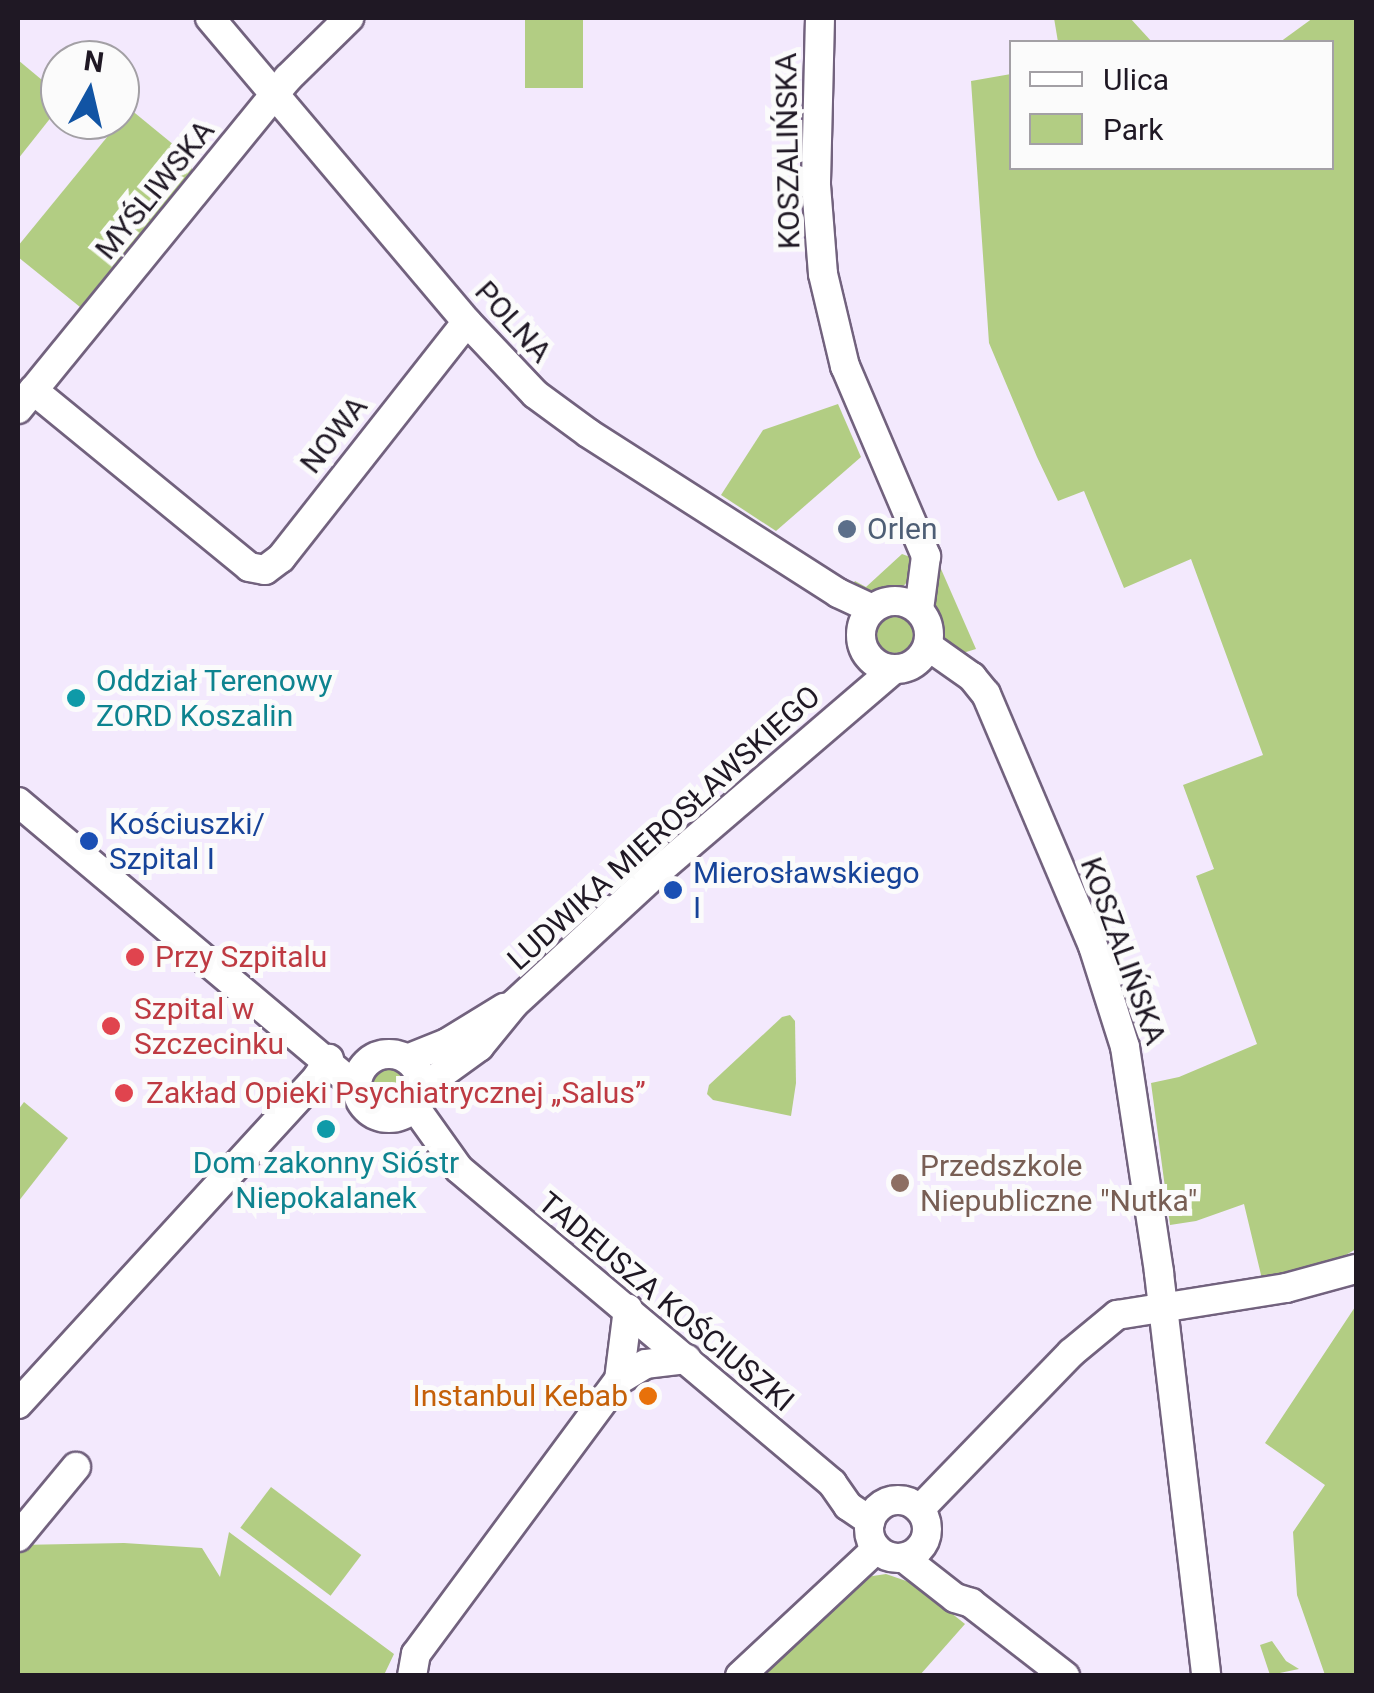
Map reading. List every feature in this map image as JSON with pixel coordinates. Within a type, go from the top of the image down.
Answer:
[{"type":"street","name":"POLNA","points":[[210,18],[504,365],[562,416],[838,592],[867,618]]},
{"type":"street","name":"MYŚLIWSKA","points":[[25,400],[276,95],[348,18]]},
{"type":"street","name":"KOSZALIŃSKA","points":[[820,18],[816,186],[826,290],[845,366],[926,556],[911,606]]},
{"type":"street","name":"NOWA","points":[[25,400],[260,571],[274,566],[467,322]]},
{"type":"street","points":[[911,606],[926,621],[928,646],[915,664],[893,670],[866,655],[867,618],[911,606]]},
{"type":"street","name":"KOSZALIŃSKA","points":[[928,646],[972,678],[986,694],[1099,962],[1132,1074],[1206,1676]]},
{"type":"street","name":"LUDWIKA MIEROSŁAWSKIEGO","points":[[856,699],[866,655]]},
{"type":"street","name":"LUDWIKA MIEROSŁAWSKIEGO","points":[[408,1104],[479,1047],[514,1004],[707,827],[893,670]]},
{"type":"street","points":[[18,802],[329,1059],[361,1076]]},
{"type":"street","name":"LUDWIKA MIEROSŁAWSKIEGO","points":[[406,1059],[447,1044],[490,1014],[514,1004]]},
{"type":"street","points":[[392,1054],[406,1059],[420,1078],[408,1104],[366,1109],[361,1076],[378,1056],[392,1054]]},
{"type":"street","points":[[18,1404],[316,1079],[329,1059]]},
{"type":"street","name":"TADEUSZA KOŚCIUSZKI","points":[[408,1104],[458,1169],[832,1483],[877,1512]]},
{"type":"street","points":[[920,1509],[1103,1323],[1117,1315],[1286,1288],[1356,1269]]},
{"type":"street","points":[[619,1380],[628,1309]]},
{"type":"street","points":[[412,1676],[414,1658],[430,1634],[619,1380],[646,1364],[687,1359]]},
{"type":"street","points":[[18,1537],[76,1467]]},
{"type":"street","points":[[740,1676],[876,1548],[877,1512],[902,1500],[920,1509],[928,1528],[913,1553],[894,1559],[876,1548]]},
{"type":"street","points":[[913,1553],[954,1598],[971,1603],[1065,1676]]},
{"type":"green space","points":[[525,18],[583,18],[583,88],[525,88]]},
{"type":"green space","points":[[1054,18],[1130,18],[1150,40],[1058,40]]},
{"type":"green space","points":[[1313,18],[1356,18],[1356,1249],[1339,1259],[1262,1279],[1244,1204],[1196,1221],[1170,1225],[1151,1083],[1179,1077],[1257,1044],[1196,876],[1214,869],[1183,785],[1263,755],[1191,559],[1124,588],[1084,491],[1058,501],[1037,457],[989,343],[971,81],[1009,74],[1009,170],[1334,170],[1334,40],[1283,40]]},
{"type":"green space","points":[[18,60],[40,78],[40,131],[18,159]]},
{"type":"green space","points":[[140,117],[191,159],[192,171],[80,307],[18,257],[18,246],[105,140],[140,140]]},
{"type":"green space","points":[[838,404],[861,457],[776,531],[721,495],[763,430]]},
{"type":"green space","points":[[902,554],[913,558],[911,578],[894,596],[878,599],[852,585],[855,581],[866,587]]},
{"type":"green space","points":[[941,569],[976,649],[953,656],[937,639],[930,619],[935,574]]},
{"type":"green space","points":[[895,617],[908,622],[913,635],[908,648],[895,653],[882,648],[877,635],[882,622]]},
{"type":"green space","points":[[790,1015],[795,1021],[796,1083],[791,1116],[713,1100],[707,1094],[709,1085],[782,1017]]},
{"type":"green space","points":[[389,1067],[402,1073],[408,1086],[402,1099],[389,1105],[376,1099],[370,1086],[376,1073]]},
{"type":"green space","points":[[24,1102],[68,1138],[18,1202],[18,1110]]},
{"type":"green space","points":[[1355,1307],[1356,1675],[1325,1675],[1297,1595],[1293,1532],[1325,1485],[1265,1443]]},
{"type":"green space","points":[[271,1487],[361,1555],[331,1596],[240,1528]]},
{"type":"green space","points":[[229,1532],[394,1654],[384,1675],[18,1675],[18,1545],[124,1543],[202,1548],[220,1577]]},
{"type":"green space","points":[[886,1574],[915,1584],[965,1624],[920,1675],[761,1676],[851,1587],[866,1577]]},
{"type":"green space","points":[[1272,1641],[1286,1661],[1299,1669],[1270,1675],[1260,1645]]},
{"type":"place","name":"Orlen","points":[[847,529]]},
{"type":"place","name":"Oddział Terenowy ZORD Koszalin","points":[[76,698]]},
{"type":"place","name":"Kościuszki/ Szpital I","points":[[89,841]]},
{"type":"place","name":"Mierosławskiego I","points":[[673,890]]},
{"type":"place","name":"Przy Szpitalu","points":[[135,957]]},
{"type":"place","name":"Szpital w Szczecinku","points":[[111,1026]]},
{"type":"place","name":"Zakład Opieki Psychiatrycznej „Salus”","points":[[124,1093]]},
{"type":"place","name":"Dom zakonny Sióstr Niepokalanek","points":[[326,1129]]},
{"type":"place","name":"Przedszkole Niepubliczne \"Nutka\"","points":[[900,1183]]},
{"type":"place","name":"Instanbul Kebab","points":[[648,1396]]}]
